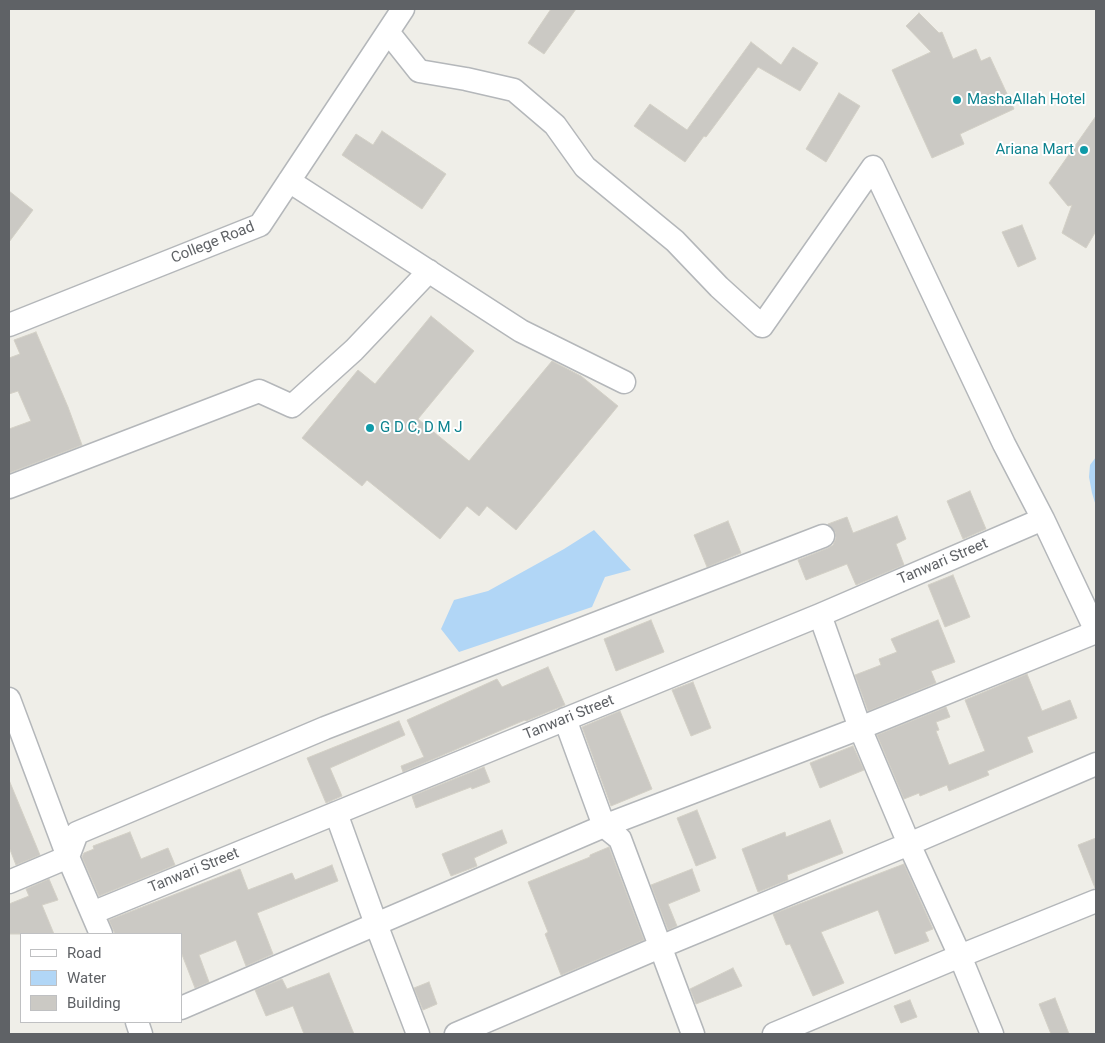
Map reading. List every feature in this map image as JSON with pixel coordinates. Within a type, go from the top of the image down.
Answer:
[{"type":"street","name":"College Road","points":[[9,325],[260,224],[403,9]]},
{"type":"street","points":[[182,1008],[604,826],[860,728],[1096,632],[1043,519],[1004,444],[873,167],[762,326],[719,287],[676,240],[585,167],[555,125],[514,90],[419,71],[388,32]]},
{"type":"street","points":[[289,181],[521,331],[624,382]]},
{"type":"street","points":[[9,487],[259,391],[292,406],[354,350],[429,271]]},
{"type":"street","name":"Tanwari Street","points":[[92,913],[820,616],[1043,519]]},
{"type":"street","points":[[9,882],[68,857],[77,833],[325,728],[823,536]]},
{"type":"street","points":[[820,616],[860,728],[909,844],[960,956],[992,1034]]},
{"type":"street","points":[[9,699],[68,857],[101,933]]},
{"type":"street","points":[[564,719],[604,826],[620,839],[693,1034]]},
{"type":"street","points":[[456,1034],[1096,764]]},
{"type":"street","points":[[336,813],[418,1034]]},
{"type":"street","points":[[774,1034],[1096,901]]},
{"type":"water","points":[[1096,457],[1096,506],[1089,477],[1090,465]]},
{"type":"water","points":[[594,530],[631,570],[605,577],[592,607],[459,652],[441,629],[454,600],[488,591],[564,549]]},
{"type":"building","points":[[551,9],[576,9],[544,54],[528,43]]},
{"type":"building","name":"MashaAllah Hotel","points":[[919,13],[939,33],[942,32],[953,59],[976,49],[981,61],[990,57],[1014,109],[960,134],[964,144],[932,158],[892,70],[931,52],[906,26]]},
{"type":"building","points":[[751,42],[781,65],[793,47],[818,63],[800,91],[758,67],[685,162],[634,126],[650,104],[687,130]]},
{"type":"building","points":[[839,93],[860,106],[826,162],[806,149]]},
{"type":"building","name":"Ariana Mart","points":[[1096,116],[1096,231],[1086,248],[1062,233],[1072,205],[1068,206],[1049,183]]},
{"type":"building","points":[[382,131],[446,174],[422,209],[342,155],[356,134],[373,145]]},
{"type":"building","points":[[9,191],[33,210],[9,242]]},
{"type":"building","points":[[1022,225],[1036,259],[1018,267],[1002,232]]},
{"type":"building","name":"G D C, D M J","points":[[431,316],[474,351],[418,419],[469,461],[552,361],[581,376],[618,406],[516,530],[487,506],[479,516],[467,506],[440,539],[367,480],[362,486],[302,438],[358,370],[375,384]]},
{"type":"building","points":[[36,332],[82,445],[9,473],[9,429],[31,421],[18,391],[9,394],[9,358],[20,354],[14,340]]},
{"type":"building","points":[[970,491],[986,529],[963,539],[947,501]]},
{"type":"building","points":[[897,516],[906,539],[896,544],[904,565],[856,585],[847,564],[806,580],[798,560],[833,545],[836,538],[835,532],[828,524],[847,517],[853,533]]},
{"type":"building","points":[[728,521],[741,553],[707,567],[694,535]]},
{"type":"building","points":[[953,575],[970,617],[945,627],[928,585]]},
{"type":"building","points":[[651,620],[664,652],[616,671],[604,639]]},
{"type":"building","points":[[938,620],[955,662],[931,671],[936,683],[868,711],[855,675],[881,665],[879,659],[897,652],[891,639]]},
{"type":"building","points":[[548,667],[565,705],[403,772],[401,766],[424,757],[407,720],[497,679],[502,687]]},
{"type":"building","points":[[1027,674],[1042,711],[1070,700],[1077,718],[1027,737],[1033,752],[987,771],[989,775],[949,791],[947,785],[920,796],[919,793],[904,799],[877,735],[946,707],[950,717],[936,722],[939,730],[936,731],[949,765],[985,751],[965,700]]},
{"type":"building","points":[[693,682],[711,728],[691,736],[672,690]]},
{"type":"building","points":[[620,711],[652,789],[611,806],[582,727]]},
{"type":"building","points":[[399,721],[405,735],[330,768],[342,796],[326,803],[307,758]]},
{"type":"building","points":[[853,746],[864,770],[820,788],[810,763]]},
{"type":"building","points":[[484,767],[490,782],[472,789],[471,787],[416,808],[412,796]]},
{"type":"building","points":[[9,780],[40,855],[16,865],[9,847]]},
{"type":"building","points":[[697,810],[716,858],[696,866],[677,818]]},
{"type":"building","points":[[830,820],[843,853],[787,875],[788,880],[758,892],[742,849],[785,832],[786,837]]},
{"type":"building","points":[[502,830],[507,843],[474,858],[477,866],[451,876],[442,854]]},
{"type":"building","points":[[130,832],[141,859],[168,848],[175,865],[99,896],[82,857],[84,853],[94,849],[93,846]]},
{"type":"building","points":[[1096,838],[1096,888],[1095,888],[1078,845]]},
{"type":"building","points":[[609,847],[644,940],[561,975],[545,934],[548,932],[528,882],[590,857],[590,855]]},
{"type":"building","points":[[904,864],[933,929],[925,932],[929,941],[895,954],[878,910],[821,932],[844,983],[813,996],[790,944],[786,945],[773,914]]},
{"type":"building","points":[[332,865],[338,881],[257,913],[273,954],[246,966],[236,940],[199,955],[209,982],[195,988],[182,955],[182,933],[115,933],[109,920],[240,869],[248,890],[292,873],[295,880]]},
{"type":"building","points":[[692,869],[700,891],[668,904],[677,926],[668,930],[651,885]]},
{"type":"building","points":[[49,879],[58,900],[42,905],[54,933],[9,934],[9,904],[29,896],[26,889]]},
{"type":"building","points":[[733,968],[742,986],[696,1004],[690,989]]},
{"type":"building","points":[[329,973],[354,1034],[304,1034],[293,1006],[266,1016],[255,990],[282,979],[287,989]]},
{"type":"building","points":[[429,982],[437,1004],[423,1010],[414,988]]},
{"type":"building","points":[[1055,998],[1069,1034],[1051,1034],[1039,1004]]},
{"type":"building","points":[[910,1000],[917,1017],[901,1023],[894,1006]]},
{"type":"place","name":"MashaAllah Hotel","points":[[957,100]]},
{"type":"place","name":"Ariana Mart","points":[[1084,150]]},
{"type":"place","name":"G D C, D M J","points":[[370,428]]}]
